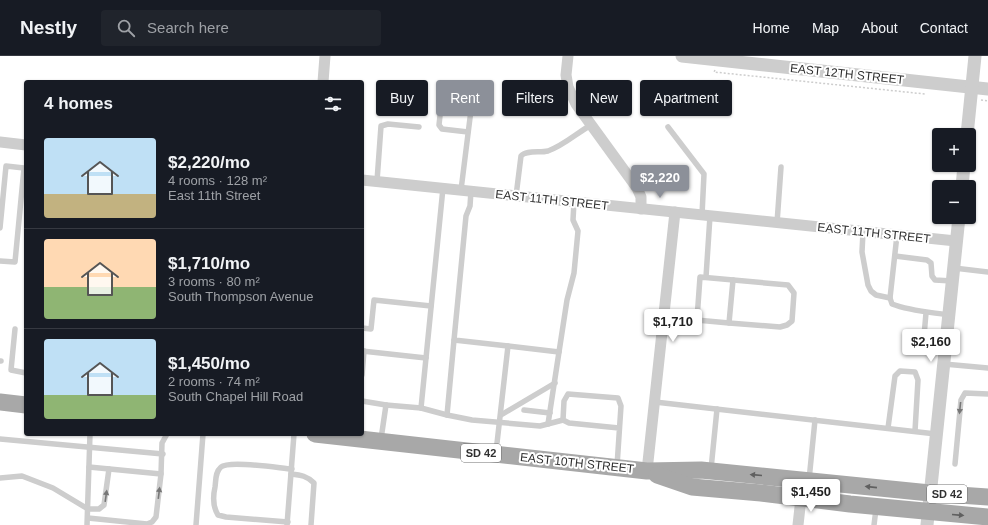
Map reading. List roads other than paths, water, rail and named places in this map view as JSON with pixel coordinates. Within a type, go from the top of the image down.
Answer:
[{"type":"main road","points":[[0,402],[24,405]]},
{"type":"main road","name":"EAST 10TH STREET","points":[[334,436],[648,471],[711,471],[930,493],[988,497]]},
{"type":"main road","name":"EAST 10TH STREET","points":[[648,471],[692,487],[761,493],[876,507],[928,518],[988,517]]},
{"type":"street","points":[[322,80],[325,56]]},
{"type":"street","points":[[568,56],[566,75],[568,87],[576,104],[638,188],[641,197],[641,209]]},
{"type":"street","name":"EAST 12TH STREET","points":[[682,56],[703,57],[988,89]]},
{"type":"street","points":[[968,128],[975,56]]},
{"type":"street","points":[[0,142],[24,145]]},
{"type":"street","name":"EAST 11TH STREET","points":[[364,180],[956,241]]},
{"type":"street","points":[[648,471],[675,212]]},
{"type":"street","points":[[928,518],[958,224]]},
{"type":"street","points":[[798,525],[801,498],[809,480]]},
{"type":"lane","points":[[440,116],[439,125],[442,129],[468,132]]},
{"type":"lane","points":[[447,415],[466,216],[470,206],[466,190],[468,132],[470,116]]},
{"type":"lane","points":[[376,181],[381,126],[388,124],[419,127]]},
{"type":"lane","points":[[516,196],[522,154],[527,152],[538,153],[554,148],[591,125]]},
{"type":"lane","points":[[668,126],[704,174],[706,277]]},
{"type":"lane","points":[[0,228],[6,166],[24,168],[15,262],[0,261]]},
{"type":"lane","points":[[777,223],[781,167]]},
{"type":"lane","points":[[421,408],[443,188]]},
{"type":"lane","points":[[548,424],[567,300],[574,273],[578,231],[573,220],[574,202]]},
{"type":"lane","points":[[863,232],[862,252],[868,285],[871,291],[876,295],[890,298]]},
{"type":"lane","points":[[897,235],[890,298],[892,304],[901,308],[926,313],[949,314]]},
{"type":"lane","points":[[895,256],[927,260],[931,263],[932,276],[935,280],[953,275],[988,272]]},
{"type":"lane","points":[[664,316],[697,320],[780,327],[787,325],[792,321],[794,293],[788,285],[700,276],[697,320]]},
{"type":"lane","points":[[729,323],[733,280]]},
{"type":"lane","points":[[364,328],[371,329],[374,300],[431,306]]},
{"type":"lane","points":[[926,313],[924,336],[928,341],[946,344]]},
{"type":"lane","points":[[14,329],[11,370],[24,373]]},
{"type":"lane","points":[[454,340],[560,352]]},
{"type":"lane","points":[[496,454],[508,346]]},
{"type":"lane","points":[[364,351],[426,358]]},
{"type":"lane","points":[[944,364],[988,368]]},
{"type":"lane","points":[[888,428],[896,376],[900,371],[914,372],[918,380],[915,431]]},
{"type":"lane","points":[[501,415],[555,382]]},
{"type":"lane","points":[[955,464],[961,400],[965,393],[988,394]]},
{"type":"lane","points":[[562,420],[564,401],[568,394],[618,398],[621,406],[616,468]]},
{"type":"lane","points":[[364,401],[386,406],[421,408],[472,420],[500,423],[540,426],[562,420],[569,424],[620,428]]},
{"type":"lane","points":[[655,402],[936,434]]},
{"type":"lane","points":[[380,441],[386,406]]},
{"type":"lane","points":[[711,471],[717,409]]},
{"type":"lane","points":[[524,410],[550,413]]},
{"type":"lane","points":[[809,480],[815,420]]},
{"type":"lane","points":[[87,525],[90,436]]},
{"type":"lane","points":[[155,525],[163,454],[163,440],[166,436]]},
{"type":"lane","points":[[196,525],[203,436]]},
{"type":"lane","points":[[294,436],[291,472],[288,524],[226,517],[218,515],[214,509],[214,492],[217,472],[222,466],[232,463],[291,472],[308,477],[314,483],[311,525]]},
{"type":"lane","points":[[0,439],[163,454]]},
{"type":"lane","points":[[88,467],[161,474]]},
{"type":"lane","points":[[0,478],[22,476],[53,488],[88,508],[99,509],[104,505],[109,469]]},
{"type":"lane","points":[[874,525],[876,507]]},
{"type":"lane","points":[[88,518],[147,524],[152,522],[156,516]]}]
